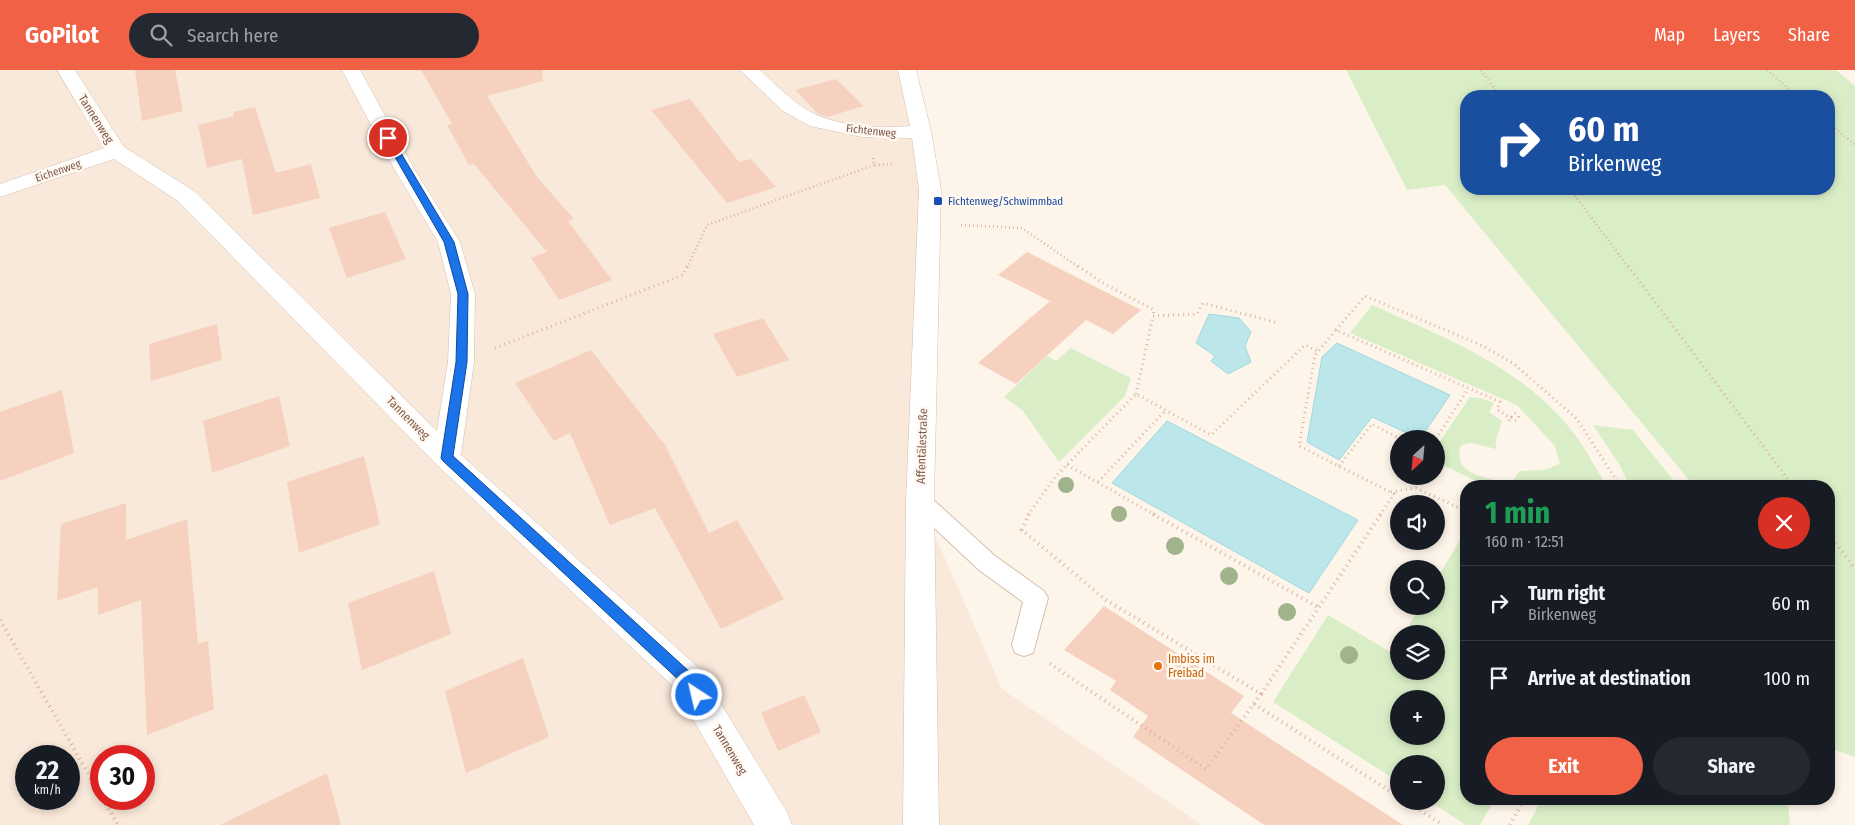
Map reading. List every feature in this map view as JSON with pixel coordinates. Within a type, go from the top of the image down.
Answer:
[{"type":"street","name":"Tannenweg","points":[[66,70],[116,151],[186,196],[447,458],[687,678],[774,825]]},
{"type":"street","points":[[351,70],[406,172],[449,242],[463,294],[462,362],[447,458]]},
{"type":"street","name":"Fichtenweg","points":[[749,70],[805,117],[848,130],[896,135],[921,131]]},
{"type":"street","name":"Affentälestraße","points":[[907,70],[921,131],[930,190],[920,500],[921,825]]},
{"type":"street","name":"Eichenweg","points":[[0,191],[116,151]]},
{"type":"lane","points":[[920,500],[987,563],[1036,598],[1024,645]]},
{"type":"path","points":[[1480,70],[1495,90]]},
{"type":"path","points":[[1767,70],[1790,90]]},
{"type":"path","points":[[1835,128],[1855,145]]},
{"type":"path","points":[[462,362],[683,276],[707,225],[874,165]]},
{"type":"path","points":[[1575,195],[1788,480]]},
{"type":"path","points":[[929,224],[1022,228],[1101,282],[1154,310],[1136,394],[1048,484],[1026,516],[1022,530],[1106,600],[1261,694]]},
{"type":"path","points":[[1460,508],[1416,488],[1391,492],[1299,446],[1315,355],[1364,296],[1483,346],[1514,364],[1577,419],[1616,480]]},
{"type":"path","points":[[1153,316],[1197,314],[1202,303],[1278,323]]},
{"type":"path","points":[[1336,330],[1500,402],[1497,409],[1506,413],[1510,420]]},
{"type":"path","points":[[1136,394],[1211,435],[1305,345],[1318,351]]},
{"type":"path","points":[[1442,430],[1468,389]]},
{"type":"path","points":[[1098,482],[1166,410]]},
{"type":"path","points":[[1340,466],[1372,424],[1390,433]]},
{"type":"path","points":[[1067,465],[1318,607]]},
{"type":"path","points":[[1024,645],[1206,769],[1261,694],[1394,494],[1391,492]]},
{"type":"path","points":[[1835,542],[1855,569]]},
{"type":"path","points":[[0,620],[90,777]]},
{"type":"path","points":[[1254,704],[1390,791]]},
{"type":"path","points":[[1510,825],[1521,805]]},
{"type":"path","points":[[109,810],[118,825]]},
{"type":"path","points":[[1420,810],[1443,825]]},
{"type":"shaded area","points":[[0,70],[896,70],[923,121],[941,184],[920,501],[1002,689],[1202,825],[0,825]]},
{"type":"green space","points":[[1346,70],[1836,70],[1855,86],[1855,757],[1835,750],[1835,480],[1689,480],[1445,185],[1407,190]]},
{"type":"green space","points":[[1372,305],[1464,347],[1521,382],[1547,403],[1570,428],[1602,480],[1513,480],[1520,471],[1544,470],[1560,464],[1555,446],[1517,405],[1350,333]]},
{"type":"green space","points":[[1071,348],[1131,378],[1125,396],[1059,462],[1023,411],[1004,397],[1047,356],[1056,361]]},
{"type":"green space","points":[[1470,397],[1494,403],[1489,412],[1502,421],[1496,440],[1496,449],[1471,443],[1461,445],[1460,459],[1467,470],[1479,476],[1493,479],[1472,479],[1445,466],[1445,434]]},
{"type":"green space","points":[[1593,425],[1633,430],[1673,480],[1627,480],[1619,464]]},
{"type":"green space","points":[[1460,540],[1460,805],[1492,805],[1480,825],[1466,825],[1443,810],[1445,810],[1445,755],[1390,755],[1390,776],[1273,702],[1328,615],[1390,652],[1390,680],[1445,680],[1445,625],[1409,625],[1415,615],[1445,615],[1445,565]]},
{"type":"green space","points":[[1539,805],[1788,805],[1790,825],[1528,825]]},
{"type":"water","points":[[1209,314],[1239,318],[1251,332],[1245,346],[1251,362],[1228,374],[1211,361],[1215,356],[1196,343]]},
{"type":"water","points":[[1337,343],[1450,395],[1426,430],[1400,430],[1372,417],[1339,460],[1307,442],[1322,357]]},
{"type":"water","points":[[1167,421],[1358,520],[1309,593],[1112,483]]},
{"type":"building","points":[[135,70],[175,70],[183,111],[142,121]]},
{"type":"building","points":[[421,70],[542,70],[543,81],[487,96],[537,177],[574,219],[568,221],[612,280],[559,300],[531,258],[547,252],[474,164],[469,165],[447,125],[452,124]]},
{"type":"building","points":[[836,79],[864,106],[827,117],[817,113],[795,90]]},
{"type":"building","points":[[690,99],[739,162],[751,159],[776,187],[727,203],[651,110]]},
{"type":"building","points":[[255,107],[276,173],[311,164],[320,198],[253,215],[242,159],[207,168],[198,125],[234,116],[233,112]]},
{"type":"building","points":[[385,212],[406,259],[347,278],[329,228]]},
{"type":"building","points":[[1027,252],[1141,310],[1113,334],[1086,320],[1016,384],[978,363],[1050,301],[998,275]]},
{"type":"building","points":[[763,318],[789,360],[737,377],[713,334]]},
{"type":"building","points":[[217,324],[222,360],[151,381],[149,344]]},
{"type":"building","points":[[591,350],[665,445],[709,533],[737,520],[784,599],[721,629],[655,508],[610,525],[570,433],[554,441],[515,383]]},
{"type":"building","points":[[62,390],[74,453],[0,481],[0,412]]},
{"type":"building","points":[[279,396],[290,446],[212,473],[203,421]]},
{"type":"building","points":[[364,456],[380,524],[299,553],[287,482]]},
{"type":"building","points":[[126,503],[126,540],[187,519],[198,644],[208,641],[214,709],[147,735],[141,600],[98,615],[98,587],[57,601],[61,524]]},
{"type":"building","points":[[434,571],[451,634],[362,670],[348,603]]},
{"type":"building","points":[[1104,606],[1244,696],[1231,713],[1403,825],[1264,825],[1133,737],[1148,716],[1110,690],[1116,681],[1064,650]]},
{"type":"building","points":[[523,658],[549,737],[466,773],[445,691]]},
{"type":"building","points":[[804,695],[821,732],[778,751],[761,713]]},
{"type":"building","points":[[327,773],[341,825],[220,825]]},
{"type":"place","name":"Fichtenweg/Schwimmbad","points":[[938,201]]},
{"type":"place","name":"Imbiss im Freibad","points":[[1158,666]]},
{"type":"route","points":[[388,138],[406,172],[449,242],[463,294],[462,362],[447,458],[687,678],[697,695]]}]
